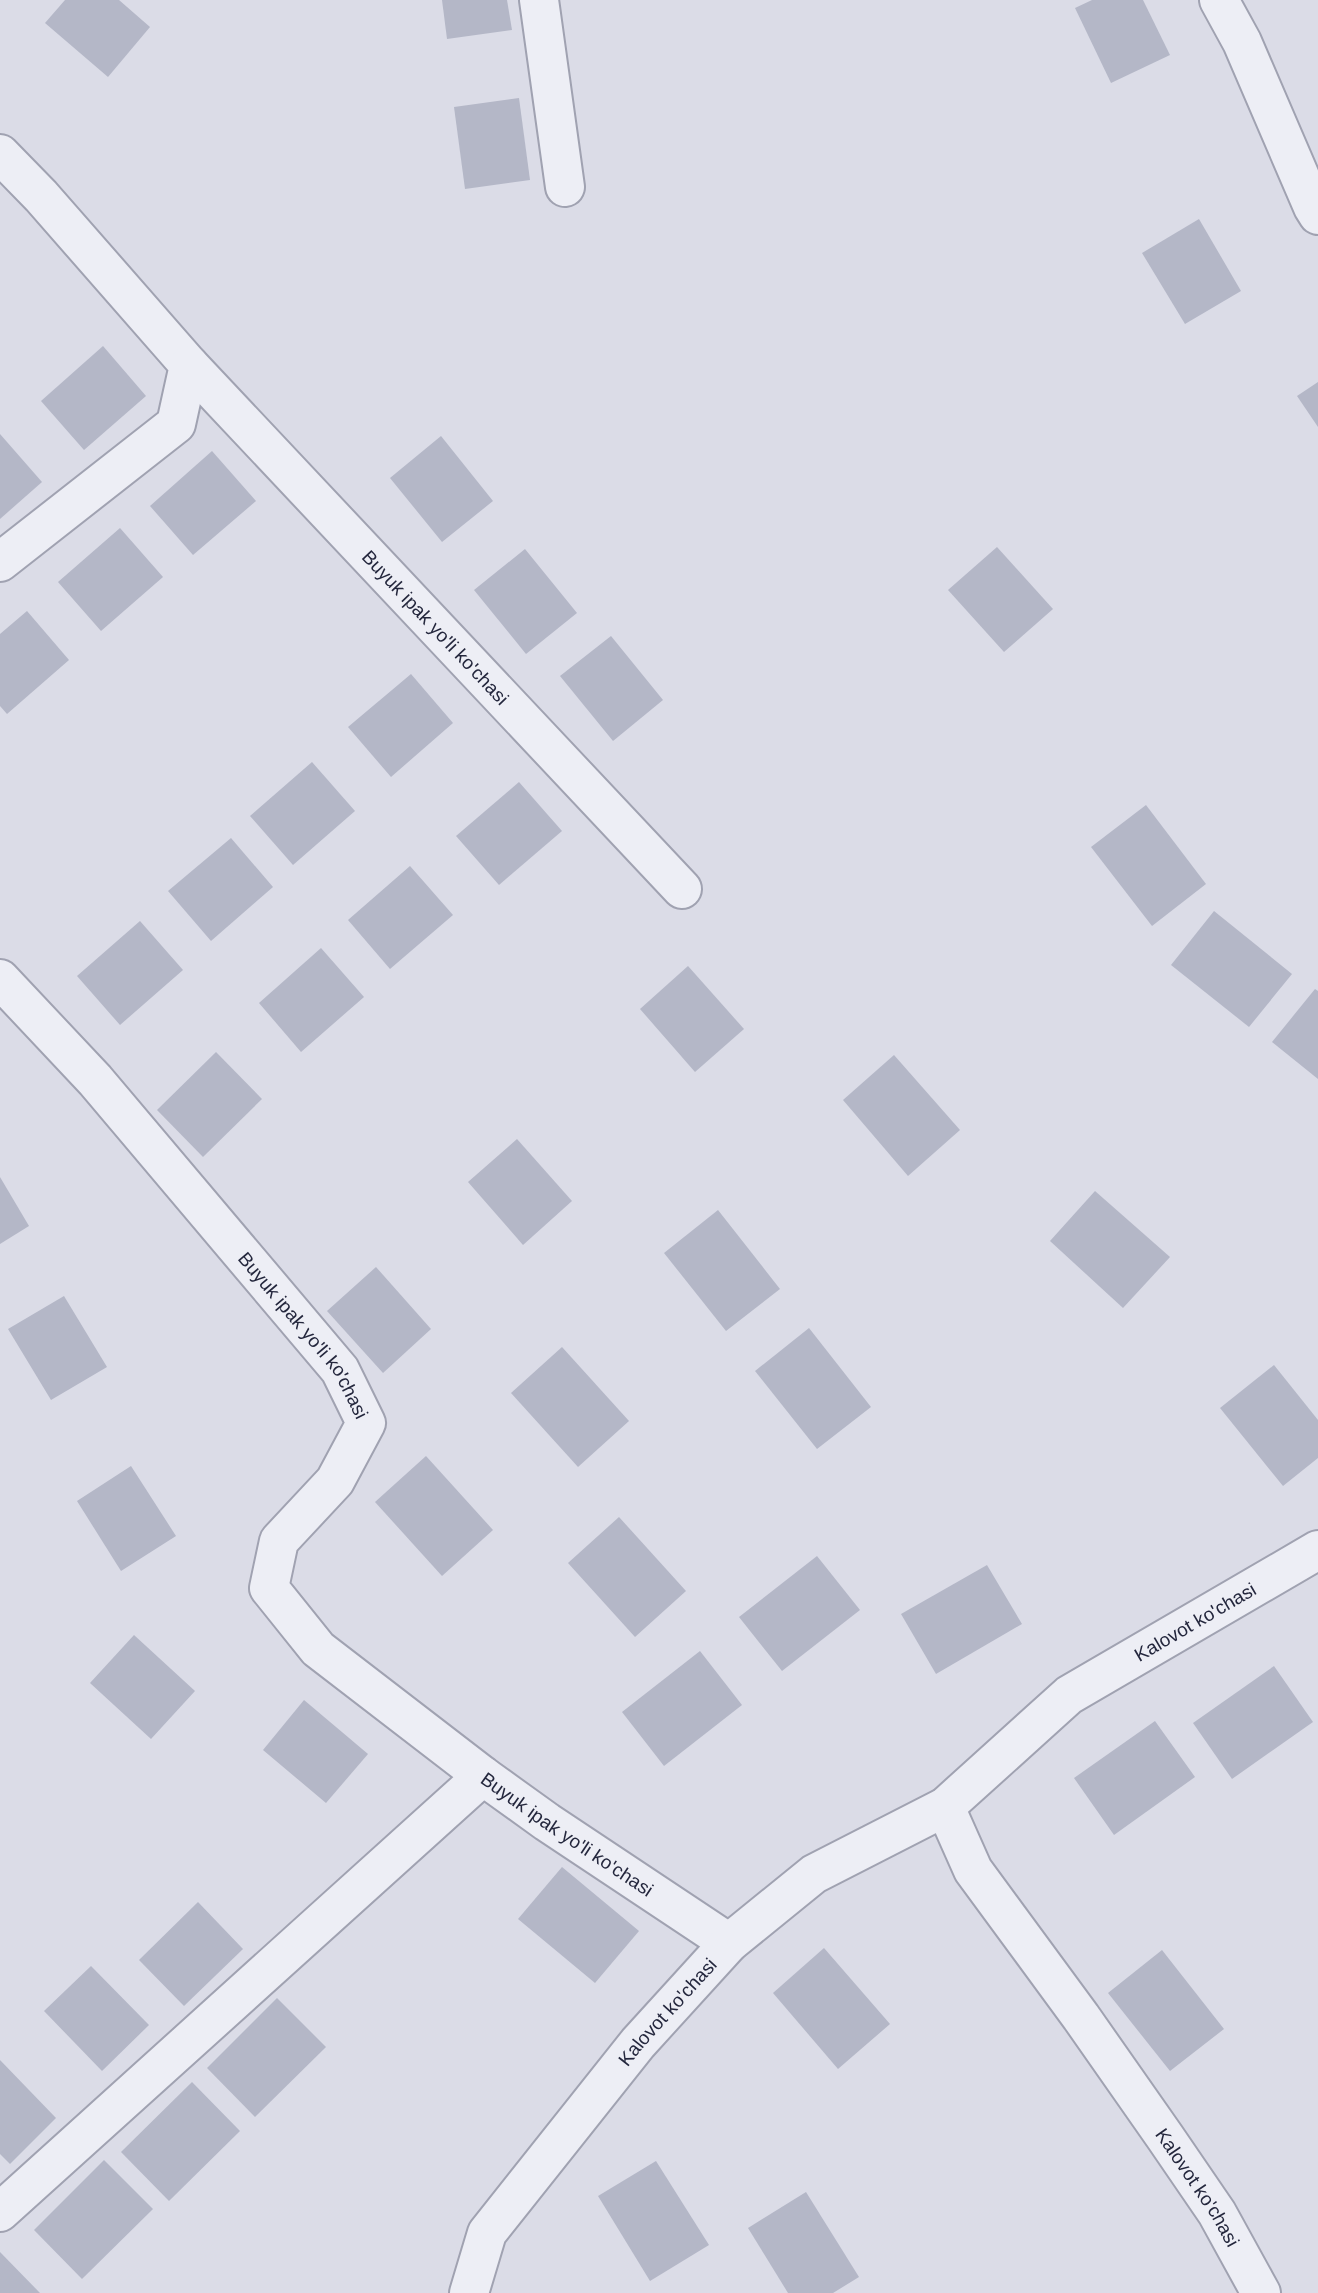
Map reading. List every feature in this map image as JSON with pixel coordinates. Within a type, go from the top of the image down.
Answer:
[{"type":"street","points":[[539,0],[565,187]]},
{"type":"street","points":[[1219,0],[1242,42],[1318,215]]},
{"type":"street","name":"Buyuk ipak yo'li ko'chasi","points":[[0,154],[41,196],[189,365],[682,889]]},
{"type":"street","points":[[0,562],[176,424],[189,365]]},
{"type":"street","name":"Buyuk ipak yo'li ko'chasi","points":[[0,979],[95,1080],[340,1370],[366,1423],[335,1481],[279,1541],[269,1588],[318,1649],[547,1822],[729,1943]]},
{"type":"street","name":"Kalovot ko'chasi","points":[[469,2293],[487,2233],[638,2043],[729,1943],[814,1874],[945,1807],[1069,1695],[1318,1550]]},
{"type":"street","points":[[0,2212],[483,1776]]},
{"type":"street","name":"Kalovot ko'chasi","points":[[945,1807],[973,1870],[1081,2017],[1217,2213],[1261,2293]]},
{"type":"building","points":[[65,0],[119,0],[150,27],[108,77],[45,23]]},
{"type":"building","points":[[442,0],[507,0],[512,30],[447,39]]},
{"type":"building","points":[[1092,0],[1143,0],[1170,55],[1111,83],[1075,8]]},
{"type":"building","points":[[519,98],[530,180],[465,189],[454,107]]},
{"type":"building","points":[[1199,219],[1241,291],[1185,324],[1142,253]]},
{"type":"building","points":[[103,346],[146,396],[84,450],[41,401]]},
{"type":"building","points":[[1318,382],[1318,427],[1297,396]]},
{"type":"building","points":[[0,434],[42,482],[0,519]]},
{"type":"building","points":[[441,436],[493,501],[442,542],[390,478]]},
{"type":"building","points":[[212,451],[256,501],[193,555],[150,506]]},
{"type":"building","points":[[120,528],[163,577],[101,631],[58,582]]},
{"type":"building","points":[[997,547],[1053,609],[1004,652],[948,590]]},
{"type":"building","points":[[525,549],[577,613],[526,654],[474,590]]},
{"type":"building","points":[[27,611],[69,660],[7,714],[0,706],[0,634]]},
{"type":"building","points":[[611,636],[663,700],[613,741],[560,676]]},
{"type":"building","points":[[411,674],[453,723],[391,777],[348,727]]},
{"type":"building","points":[[312,762],[355,811],[293,865],[250,816]]},
{"type":"building","points":[[519,782],[562,831],[499,885],[456,836]]},
{"type":"building","points":[[1146,805],[1206,884],[1152,926],[1091,847]]},
{"type":"building","points":[[231,838],[273,887],[211,941],[168,891]]},
{"type":"building","points":[[410,866],[453,915],[390,969],[348,920]]},
{"type":"building","points":[[1214,911],[1292,974],[1249,1027],[1171,965]]},
{"type":"building","points":[[140,921],[183,970],[120,1025],[77,976]]},
{"type":"building","points":[[321,948],[364,997],[301,1052],[259,1003]]},
{"type":"building","points":[[688,966],[744,1029],[695,1072],[640,1009]]},
{"type":"building","points":[[1315,989],[1318,991],[1318,1079],[1272,1042]]},
{"type":"building","points":[[216,1052],[262,1099],[203,1157],[157,1110]]},
{"type":"building","points":[[894,1055],[960,1130],[908,1176],[843,1100]]},
{"type":"building","points":[[517,1139],[572,1201],[523,1245],[468,1182]]},
{"type":"building","points":[[0,1177],[29,1226],[0,1244]]},
{"type":"building","points":[[1095,1191],[1170,1257],[1123,1308],[1050,1241]]},
{"type":"building","points":[[718,1210],[780,1289],[726,1331],[664,1253]]},
{"type":"building","points":[[376,1267],[431,1329],[383,1373],[327,1311]]},
{"type":"building","points":[[64,1296],[107,1367],[51,1400],[8,1329]]},
{"type":"building","points":[[809,1328],[871,1407],[817,1449],[755,1371]]},
{"type":"building","points":[[562,1347],[629,1421],[578,1467],[511,1393]]},
{"type":"building","points":[[1274,1365],[1318,1420],[1318,1458],[1283,1486],[1220,1408]]},
{"type":"building","points":[[426,1456],[493,1530],[442,1576],[375,1502]]},
{"type":"building","points":[[131,1466],[176,1536],[121,1571],[77,1501]]},
{"type":"building","points":[[619,1517],[686,1591],[635,1637],[568,1563]]},
{"type":"building","points":[[817,1556],[860,1610],[782,1671],[739,1617]]},
{"type":"building","points":[[987,1565],[1022,1624],[936,1674],[901,1614]]},
{"type":"building","points":[[134,1635],[195,1691],[151,1739],[90,1683]]},
{"type":"building","points":[[700,1651],[742,1705],[664,1766],[622,1712]]},
{"type":"building","points":[[1274,1666],[1313,1722],[1232,1779],[1193,1723]]},
{"type":"building","points":[[304,1700],[368,1754],[326,1803],[263,1750]]},
{"type":"building","points":[[1155,1721],[1195,1777],[1114,1835],[1074,1778]]},
{"type":"building","points":[[562,1867],[639,1931],[595,1983],[518,1919]]},
{"type":"building","points":[[198,1902],[243,1949],[184,2006],[139,1960]]},
{"type":"building","points":[[824,1948],[890,2024],[838,2069],[773,1993]]},
{"type":"building","points":[[1162,1950],[1224,2029],[1170,2071],[1108,1993]]},
{"type":"building","points":[[91,1966],[149,2025],[102,2071],[44,2011]]},
{"type":"building","points":[[277,1998],[326,2047],[255,2117],[207,2068]]},
{"type":"building","points":[[0,2060],[56,2118],[10,2164],[0,2154]]},
{"type":"building","points":[[192,2082],[240,2131],[169,2201],[121,2152]]},
{"type":"building","points":[[104,2160],[153,2209],[82,2279],[34,2230]]},
{"type":"building","points":[[656,2161],[709,2245],[650,2281],[598,2196]]},
{"type":"building","points":[[806,2192],[859,2277],[833,2293],[788,2293],[748,2228]]},
{"type":"building","points":[[0,2252],[40,2293],[0,2293]]}]
